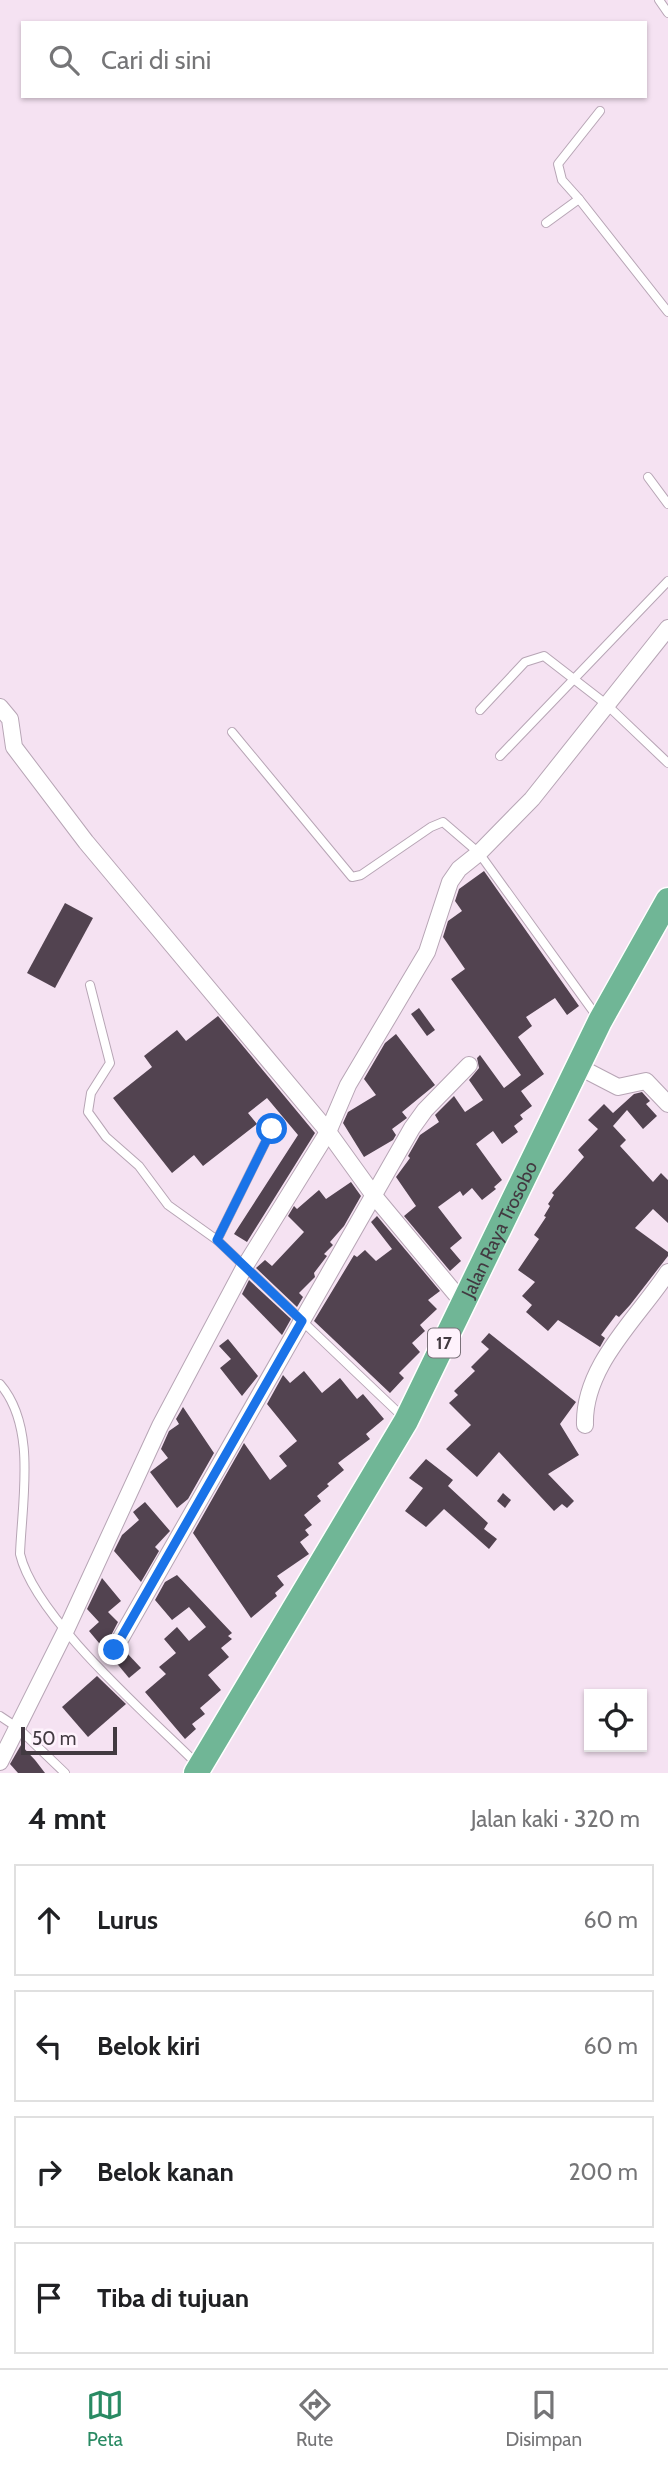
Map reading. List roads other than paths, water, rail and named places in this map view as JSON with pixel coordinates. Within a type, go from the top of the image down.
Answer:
[{"type":"highway","name":"Jalan Raya Trosobo","points":[[203,1771],[395,1466],[600,1021],[668,900]]},
{"type":"highway","name":"Jalan Raya Trosobo","points":[[203,1771],[406,1421],[463,1314],[598,1077],[668,924]]},
{"type":"street","points":[[0,1762],[62,1627],[241,1262],[325,1128],[427,952],[450,882],[476,850],[532,799],[668,628]]},
{"type":"street","points":[[0,707],[10,719],[14,747],[86,842],[325,1128],[463,1314]]},
{"type":"street","points":[[114,1650],[419,1119],[469,1065]]},
{"type":"street","points":[[598,1077],[627,1087],[646,1082],[668,1104]]},
{"type":"street","points":[[585,1425],[587,1398],[596,1373],[668,1272]]},
{"type":"lane","points":[[659,0],[668,13]]},
{"type":"lane","points":[[600,111],[558,164],[562,180],[668,312]]},
{"type":"lane","points":[[545,223],[579,199]]},
{"type":"lane","points":[[648,477],[668,504]]},
{"type":"lane","points":[[500,756],[668,581]]},
{"type":"lane","points":[[480,710],[525,662],[544,656],[606,704],[668,762]]},
{"type":"lane","points":[[232,732],[352,877],[361,875],[443,822],[476,850],[600,1021]]},
{"type":"lane","points":[[90,985],[110,1063],[91,1093],[88,1112],[106,1136],[139,1166],[168,1205],[217,1240],[406,1421]]},
{"type":"lane","points":[[217,1240],[272,1129]]},
{"type":"lane","points":[[0,1384],[10,1396],[24,1430],[20,1554],[24,1573],[62,1627],[203,1771]]},
{"type":"lane","points":[[2,1717],[65,1773]]}]
